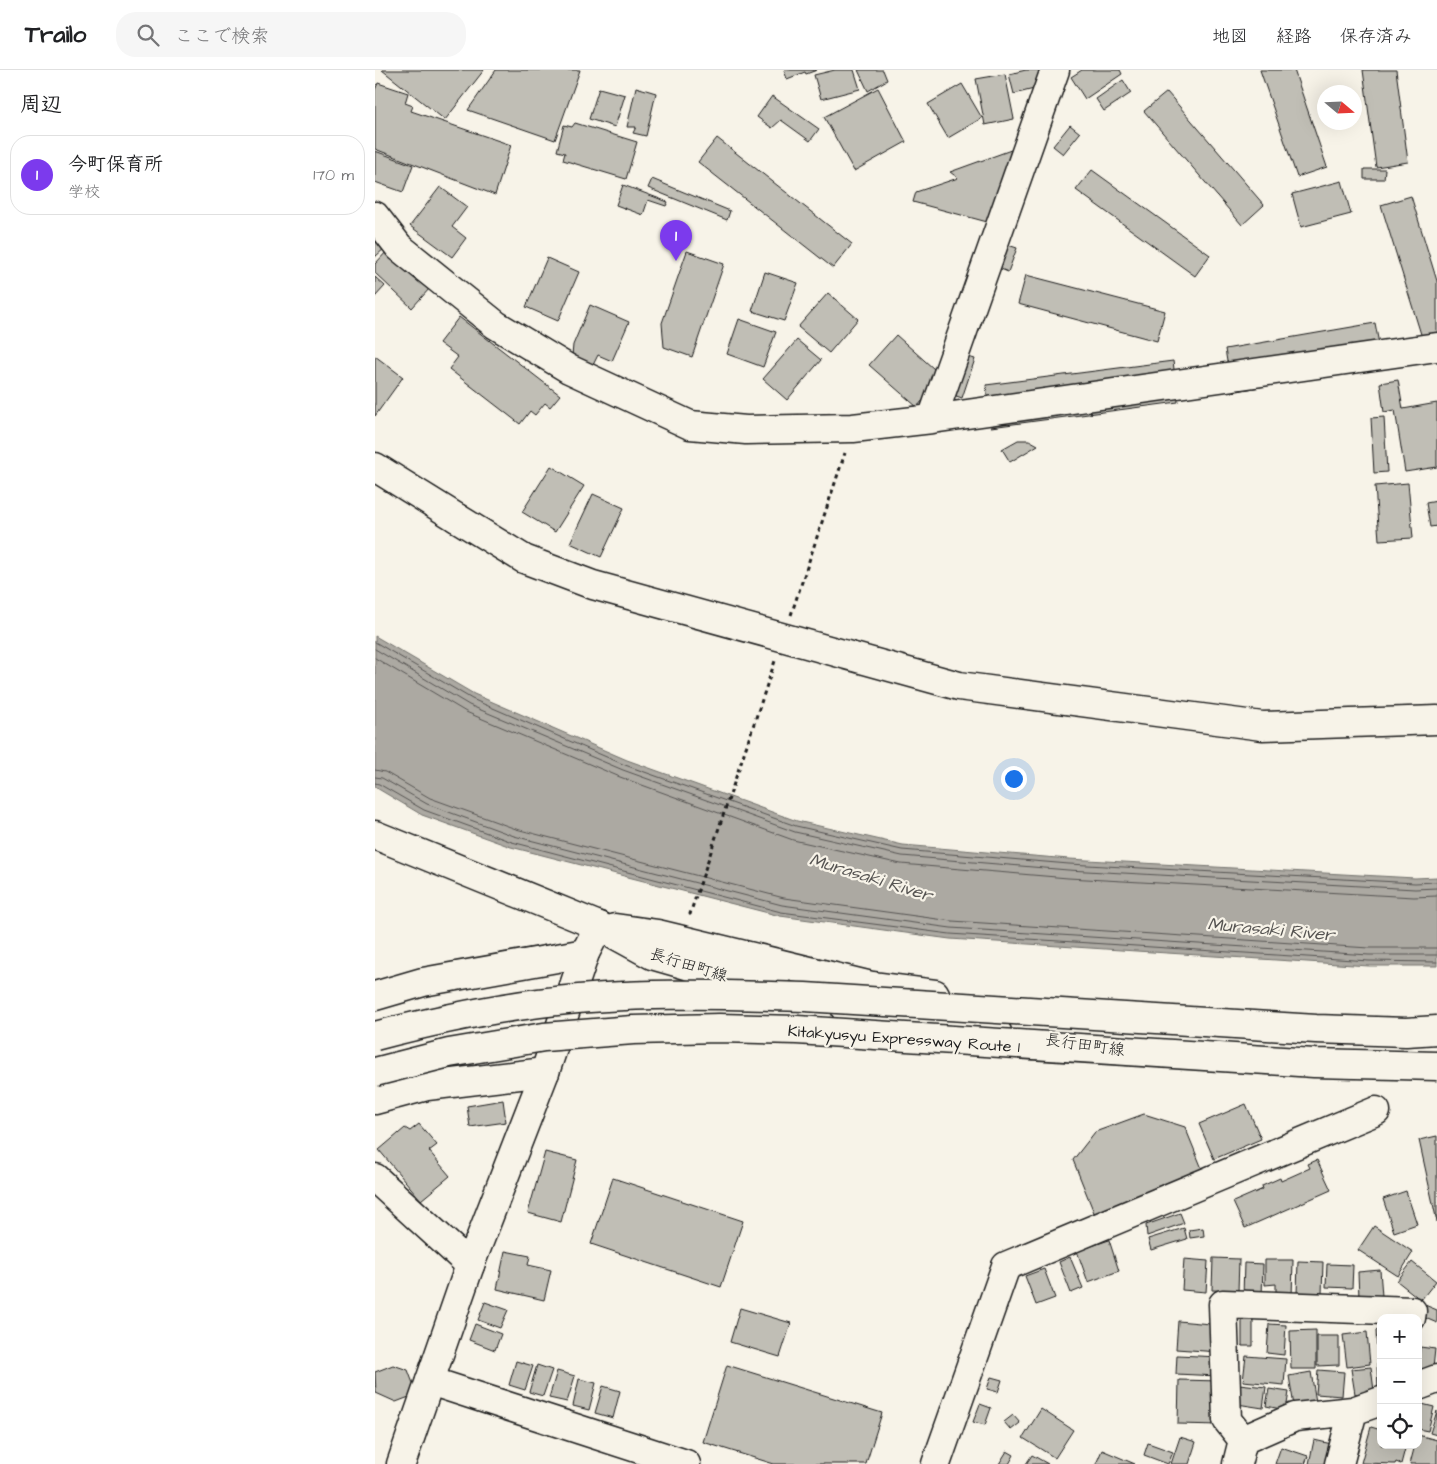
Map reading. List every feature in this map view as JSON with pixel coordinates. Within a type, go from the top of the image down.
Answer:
[{"type":"main road","points":[[932,419],[1055,70]]},
{"type":"main road","points":[[375,216],[399,247],[496,325],[569,369],[690,425],[746,430],[853,428],[932,419],[1437,348]]},
{"type":"main road","points":[[375,467],[524,559],[593,585],[779,649],[959,686],[1262,726],[1437,720]]},
{"type":"main road","name":"長行田町線","points":[[375,835],[599,926],[652,955],[847,1010],[1209,1062],[1437,1068]]},
{"type":"main road","points":[[401,1464],[470,1265],[545,1072],[585,953],[599,926]]},
{"type":"main road","name":"長行田町線","points":[[599,926],[658,934],[872,986],[1187,1025],[1437,1031]]},
{"type":"main road","points":[[375,996],[423,982],[585,953]]},
{"type":"main road","name":"Kitakyusyu Expressway Route 1","points":[[375,1036],[447,1018],[540,1003],[635,996],[722,994],[805,997],[1315,1029],[1406,1032],[1437,1031]]},
{"type":"main road","name":"Kitakyusyu Expressway Route 1","points":[[375,1072],[449,1053],[544,1037],[633,1030],[719,1028],[797,1030],[1314,1063],[1437,1068]]},
{"type":"main road","points":[[375,1100],[427,1086],[545,1072]]},
{"type":"main road","points":[[936,1464],[1006,1266],[1376,1111]]},
{"type":"main road","points":[[375,1178],[470,1265]]},
{"type":"main road","points":[[1377,1402],[1353,1411],[1295,1417],[1240,1452],[1227,1420],[1223,1304],[1412,1311],[1412,1314]]},
{"type":"main road","points":[[1422,1385],[1437,1380]]},
{"type":"main road","points":[[430,1381],[686,1464]]},
{"type":"main road","points":[[1339,1464],[1353,1411]]},
{"type":"path","points":[[690,914],[853,428]]},
{"type":"water","name":"Murasaki River","points":[[375,636],[474,694],[627,760],[797,821],[903,845],[1069,859],[1415,878],[1437,877],[1437,966],[1369,966],[950,939],[780,916],[511,847],[422,815],[375,787]]},
{"type":"building","points":[[382,70],[484,70],[445,120]]},
{"type":"building","points":[[496,70],[580,70],[555,140],[468,110]]},
{"type":"building","points":[[784,70],[817,70],[806,74],[805,72],[787,79]]},
{"type":"building","points":[[835,70],[854,70],[860,89],[821,99],[814,75]]},
{"type":"building","points":[[858,70],[883,70],[887,80],[868,91]]},
{"type":"building","points":[[1026,70],[1042,70],[1046,86],[1014,94],[1009,74]]},
{"type":"building","points":[[1082,70],[1120,70],[1122,74],[1085,99],[1071,77]]},
{"type":"building","points":[[1260,70],[1294,70],[1327,167],[1297,177]]},
{"type":"building","points":[[1363,70],[1396,70],[1408,162],[1376,167]]},
{"type":"building","points":[[1005,74],[1014,119],[985,125],[976,79]]},
{"type":"building","points":[[1123,80],[1131,93],[1104,111],[1096,99]]},
{"type":"building","points":[[378,83],[408,93],[405,103],[413,106],[411,111],[511,145],[495,195],[375,149],[375,90]]},
{"type":"building","points":[[962,84],[982,118],[948,138],[928,104]]},
{"type":"building","points":[[636,87],[656,93],[646,136],[633,133],[636,127],[627,127]]},
{"type":"building","points":[[599,88],[625,95],[615,127],[589,119]]},
{"type":"building","points":[[878,88],[906,142],[854,171],[824,117]]},
{"type":"building","points":[[1167,92],[1264,205],[1242,225],[1144,111]]},
{"type":"building","points":[[772,96],[819,129],[810,141],[781,120],[772,128],[757,117]]},
{"type":"building","points":[[575,123],[637,142],[626,179],[563,160],[565,153],[557,151],[564,125],[572,127]]},
{"type":"building","points":[[1070,125],[1080,133],[1063,154],[1053,146]]},
{"type":"building","points":[[717,138],[852,244],[833,268],[698,162]]},
{"type":"building","points":[[1011,150],[991,223],[913,202],[916,192],[958,178],[950,172]]},
{"type":"building","points":[[375,151],[413,165],[403,192],[375,182]]},
{"type":"building","points":[[1364,169],[1385,169],[1384,179],[1364,179]]},
{"type":"building","points":[[1092,170],[1210,255],[1195,276],[1076,190]]},
{"type":"building","points":[[652,179],[730,211],[727,220],[648,188]]},
{"type":"building","points":[[1342,181],[1351,214],[1301,227],[1292,194]]},
{"type":"building","points":[[623,185],[668,202],[666,206],[648,200],[643,215],[616,205]]},
{"type":"building","points":[[440,187],[467,207],[452,227],[466,238],[452,257],[410,226]]},
{"type":"building","points":[[1411,196],[1437,281],[1437,340],[1424,344],[1381,205]]},
{"type":"building","points":[[375,236],[386,247],[375,257]]},
{"type":"building","points":[[1005,244],[1017,248],[1008,272],[996,267]]},
{"type":"building","points":[[389,249],[430,288],[412,308],[375,273],[375,264]]},
{"type":"building","points":[[687,251],[724,264],[692,357],[664,347],[662,323]]},
{"type":"building","points":[[547,258],[579,272],[558,321],[526,307]]},
{"type":"building","points":[[765,272],[798,283],[784,321],[752,311]]},
{"type":"building","points":[[1026,275],[1165,311],[1157,341],[1018,304]]},
{"type":"building","points":[[375,277],[385,286],[375,297]]},
{"type":"building","points":[[828,293],[858,319],[829,353],[798,327]]},
{"type":"building","points":[[590,305],[629,322],[612,361],[598,355],[593,365],[572,356],[573,345]]},
{"type":"building","points":[[459,317],[560,395],[550,407],[545,403],[535,415],[530,411],[520,424],[449,369],[458,357],[439,343]]},
{"type":"building","points":[[739,319],[776,332],[763,367],[727,354]]},
{"type":"building","points":[[1375,323],[1383,365],[1232,392],[1225,349]]},
{"type":"building","points":[[896,335],[943,377],[917,407],[869,365]]},
{"type":"building","points":[[797,340],[821,360],[787,400],[763,379]]},
{"type":"building","points":[[961,355],[975,359],[962,398],[948,393]]},
{"type":"building","points":[[375,356],[403,377],[375,416]]},
{"type":"building","points":[[1173,361],[1178,402],[991,427],[986,385]]},
{"type":"building","points":[[1398,380],[1403,409],[1437,403],[1437,467],[1405,472],[1395,410],[1384,412],[1380,383]]},
{"type":"building","points":[[1384,417],[1387,472],[1374,473],[1371,418]]},
{"type":"building","points":[[1018,440],[1029,440],[1038,445],[1010,462],[1002,449]]},
{"type":"building","points":[[551,466],[584,486],[555,532],[522,512]]},
{"type":"building","points":[[1408,483],[1413,538],[1379,540],[1375,486]]},
{"type":"building","points":[[593,494],[624,508],[601,557],[570,543]]},
{"type":"building","points":[[1437,501],[1437,526],[1430,527],[1426,503]]},
{"type":"building","points":[[503,1100],[506,1122],[470,1127],[467,1106]]},
{"type":"building","points":[[1246,1104],[1261,1139],[1214,1159],[1199,1124]]},
{"type":"building","points":[[1144,1114],[1185,1127],[1205,1176],[1097,1220],[1073,1160],[1095,1132]]},
{"type":"building","points":[[419,1124],[437,1145],[429,1151],[450,1176],[421,1200],[379,1150],[405,1128],[410,1131]]},
{"type":"building","points":[[1437,1136],[1437,1222],[1419,1140]]},
{"type":"building","points":[[545,1152],[577,1160],[561,1222],[528,1213]]},
{"type":"building","points":[[1317,1160],[1331,1190],[1245,1228],[1233,1202],[1263,1189],[1262,1186],[1280,1178],[1281,1181],[1310,1168],[1308,1164]]},
{"type":"building","points":[[613,1178],[743,1221],[721,1287],[591,1244]]},
{"type":"building","points":[[1406,1191],[1417,1224],[1394,1232],[1383,1199]]},
{"type":"building","points":[[1180,1213],[1184,1223],[1147,1236],[1146,1225]]},
{"type":"building","points":[[1374,1226],[1413,1252],[1398,1276],[1358,1250]]},
{"type":"building","points":[[1184,1228],[1187,1239],[1151,1250],[1148,1239]]},
{"type":"building","points":[[1203,1228],[1204,1236],[1190,1238],[1189,1230]]},
{"type":"building","points":[[1109,1240],[1119,1271],[1088,1282],[1077,1251]]},
{"type":"building","points":[[505,1251],[530,1256],[528,1265],[551,1270],[544,1300],[497,1289]]},
{"type":"building","points":[[1070,1257],[1083,1288],[1071,1293],[1059,1262]]},
{"type":"building","points":[[1213,1258],[1239,1259],[1238,1291],[1212,1290]]},
{"type":"building","points":[[1184,1259],[1208,1261],[1206,1292],[1182,1290]]},
{"type":"building","points":[[1265,1260],[1293,1260],[1292,1297],[1276,1297],[1276,1284],[1265,1285]]},
{"type":"building","points":[[1298,1261],[1323,1262],[1322,1294],[1297,1294]]},
{"type":"building","points":[[1412,1262],[1436,1281],[1421,1300],[1397,1281]]},
{"type":"building","points":[[1244,1263],[1263,1264],[1262,1296],[1243,1296]]},
{"type":"building","points":[[1327,1264],[1353,1265],[1352,1288],[1326,1287]]},
{"type":"building","points":[[1044,1269],[1055,1298],[1036,1305],[1025,1276]]},
{"type":"building","points":[[1380,1270],[1382,1296],[1359,1298],[1358,1272]]},
{"type":"building","points":[[485,1302],[508,1310],[500,1328],[478,1320]]},
{"type":"building","points":[[1420,1303],[1437,1310],[1437,1323],[1422,1317],[1422,1314],[1416,1314]]},
{"type":"building","points":[[740,1308],[791,1323],[780,1357],[730,1342]]},
{"type":"building","points":[[1242,1320],[1253,1320],[1253,1346],[1242,1346]]},
{"type":"building","points":[[1178,1321],[1221,1325],[1219,1352],[1176,1349]]},
{"type":"building","points":[[475,1324],[501,1334],[495,1350],[469,1340]]},
{"type":"building","points":[[1269,1324],[1286,1325],[1284,1355],[1267,1353]]},
{"type":"building","points":[[1316,1330],[1316,1369],[1291,1369],[1290,1331]]},
{"type":"building","points":[[1367,1332],[1370,1364],[1347,1367],[1343,1335]]},
{"type":"building","points":[[1317,1336],[1339,1336],[1339,1365],[1317,1366]]},
{"type":"building","points":[[1422,1347],[1435,1349],[1432,1378],[1422,1374]]},
{"type":"building","points":[[1177,1355],[1219,1357],[1218,1376],[1176,1374]]},
{"type":"building","points":[[1246,1356],[1286,1359],[1284,1385],[1243,1381]]},
{"type":"building","points":[[516,1361],[533,1366],[525,1390],[509,1385]]},
{"type":"building","points":[[393,1365],[408,1370],[417,1394],[396,1402],[376,1393],[375,1372]]},
{"type":"building","points":[[537,1365],[552,1370],[543,1396],[529,1392]]},
{"type":"building","points":[[727,1365],[882,1413],[866,1464],[774,1464],[703,1442]]},
{"type":"building","points":[[1371,1367],[1374,1391],[1355,1394],[1351,1369]]},
{"type":"building","points":[[1318,1370],[1344,1372],[1342,1396],[1316,1394]]},
{"type":"building","points":[[557,1371],[575,1376],[567,1402],[549,1398]]},
{"type":"building","points":[[1311,1372],[1316,1402],[1294,1406],[1289,1376]]},
{"type":"building","points":[[991,1377],[1002,1380],[998,1392],[987,1389]]},
{"type":"building","points":[[579,1379],[596,1383],[589,1410],[573,1406]]},
{"type":"building","points":[[1179,1380],[1221,1381],[1220,1425],[1178,1424]]},
{"type":"building","points":[[1239,1384],[1266,1387],[1263,1408],[1237,1404]]},
{"type":"building","points":[[603,1386],[620,1391],[613,1418],[595,1413]]},
{"type":"building","points":[[1269,1389],[1289,1392],[1286,1410],[1266,1406]]},
{"type":"building","points":[[980,1404],[991,1408],[985,1425],[973,1422]]},
{"type":"building","points":[[1422,1404],[1434,1407],[1428,1431],[1422,1430]]},
{"type":"building","points":[[1041,1409],[1073,1430],[1055,1458],[1023,1438]]},
{"type":"building","points":[[1437,1411],[1437,1435],[1430,1433]]},
{"type":"building","points":[[1013,1415],[1020,1423],[1011,1430],[1004,1422]]},
{"type":"building","points":[[1371,1427],[1377,1429],[1377,1449],[1405,1449],[1401,1464],[1396,1462],[1395,1464],[1361,1463]]},
{"type":"building","points":[[1422,1436],[1437,1440],[1437,1464],[1410,1464],[1414,1449],[1422,1449]]},
{"type":"building","points":[[1180,1437],[1196,1442],[1189,1464],[1171,1464]]},
{"type":"building","points":[[1314,1440],[1336,1445],[1332,1464],[1309,1464]]},
{"type":"building","points":[[1148,1443],[1173,1452],[1168,1464],[1144,1455]]},
{"type":"building","points":[[1281,1447],[1308,1456],[1305,1464],[1275,1464]]},
{"type":"building","points":[[1102,1450],[1135,1464],[1096,1464]]},
{"type":"building","points":[[1007,1451],[1014,1455],[1009,1464],[999,1464]]},
{"type":"building","points":[[1032,1455],[1048,1464],[1026,1464]]},
{"type":"place","name":"今町保育所","points":[[676,261]]}]
